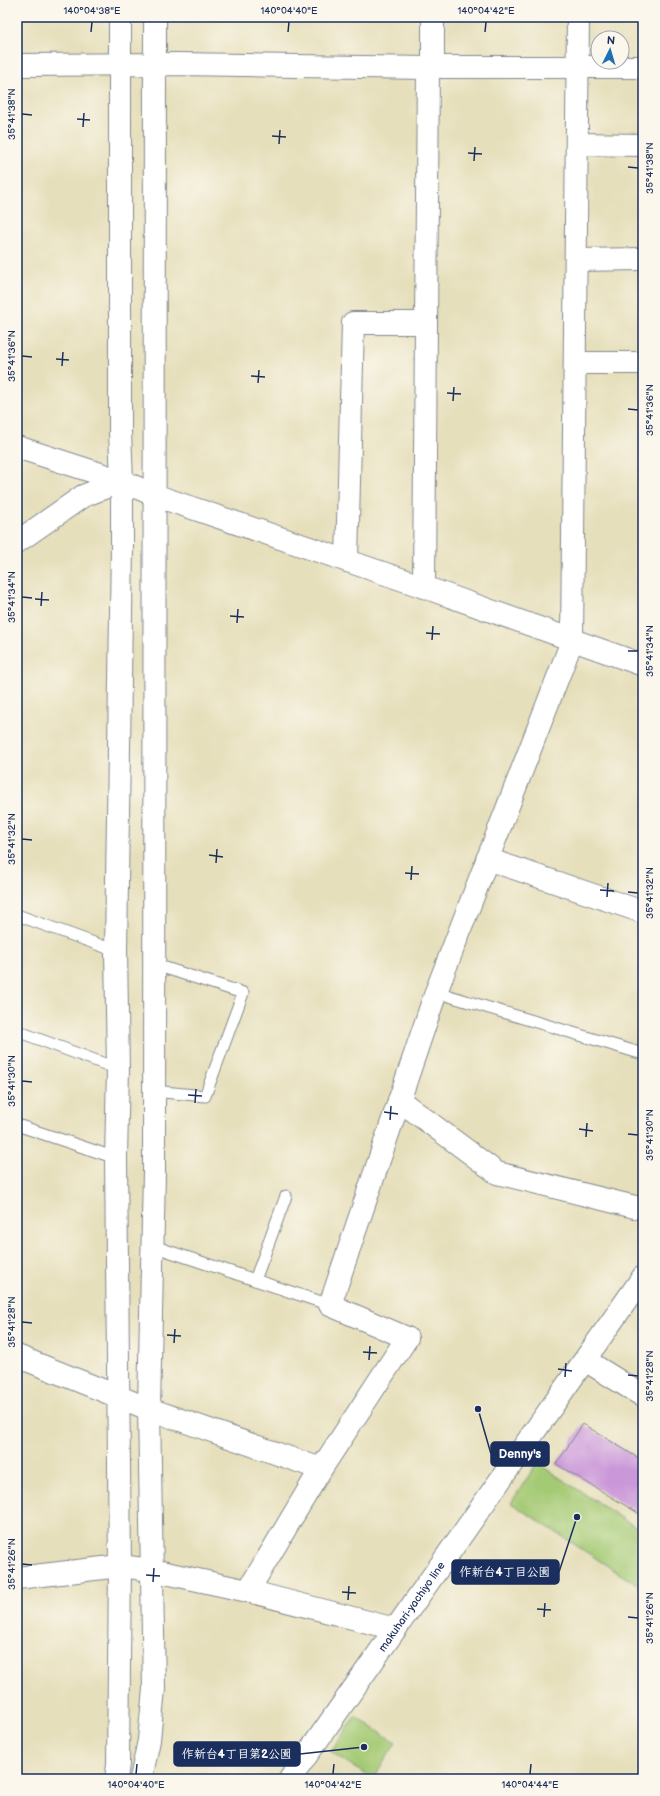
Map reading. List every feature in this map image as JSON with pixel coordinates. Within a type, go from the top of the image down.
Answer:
[{"type":"street","points":[[116,1779],[118,1764],[120,1566],[116,1158],[118,1069],[116,951],[122,481],[120,432],[120,17]]},
{"type":"street","points":[[141,1779],[149,1740],[154,1689],[149,1409],[153,1246],[154,1091],[155,17]]},
{"type":"street","points":[[424,587],[430,68],[433,17]]},
{"type":"street","points":[[248,1591],[321,1469],[407,1338],[330,1305],[436,992],[572,641],[578,17]]},
{"type":"street","points":[[17,65],[155,64],[430,68],[643,67]]},
{"type":"street","points":[[576,144],[643,145]]},
{"type":"street","points":[[576,260],[643,259]]},
{"type":"street","points":[[347,561],[353,323],[426,323]]},
{"type":"street","points":[[575,364],[643,363]]},
{"type":"street","points":[[17,447],[122,481],[154,494],[424,587],[572,641],[643,665]]},
{"type":"street","points":[[17,542],[83,496],[122,481]]},
{"type":"street","points":[[487,859],[643,912]]},
{"type":"street","points":[[399,1100],[496,1172],[643,1209]]},
{"type":"street","name":"makuhari-yachiyo line","points":[[290,1779],[643,1277]]},
{"type":"street","points":[[17,1356],[149,1409],[321,1469]]},
{"type":"street","points":[[586,1360],[643,1396]]},
{"type":"street","points":[[17,1578],[120,1566],[152,1570],[248,1591],[395,1629]]},
{"type":"lane","points":[[17,915],[116,951]]},
{"type":"lane","points":[[153,964],[243,992],[205,1096],[154,1091]]},
{"type":"lane","points":[[436,992],[643,1054]]},
{"type":"lane","points":[[17,1031],[118,1069]]},
{"type":"lane","points":[[17,1124],[116,1158]]},
{"type":"lane","points":[[255,1280],[286,1196]]},
{"type":"lane","points":[[153,1246],[330,1305]]},
{"type":"green space","points":[[537,1463],[643,1532],[643,1589],[511,1503]]},
{"type":"green space","points":[[355,1716],[396,1743],[373,1779],[331,1752]]},
{"type":"building","points":[[583,1424],[643,1461],[643,1516],[556,1464]]},
{"type":"place","name":"Denny's","points":[[478,1409]]},
{"type":"place","name":"作新台4丁目公園","points":[[577,1517]]},
{"type":"place","name":"作新台4丁目第2公園","points":[[364,1747]]}]
